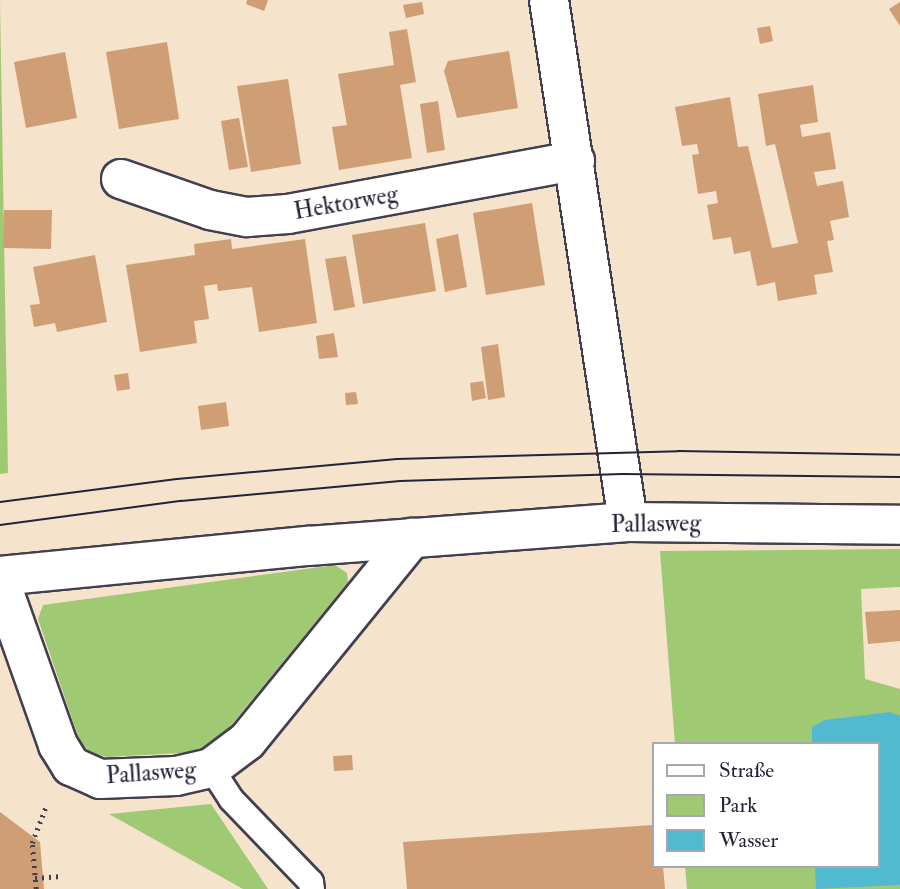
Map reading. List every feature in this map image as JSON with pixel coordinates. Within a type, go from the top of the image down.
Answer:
[{"type":"street","points":[[549,0],[628,522]]},
{"type":"street","name":"Hektorweg","points":[[121,179],[247,217],[288,214],[575,161]]},
{"type":"street","name":"Pallasweg","points":[[412,538],[257,730],[211,768],[176,776],[109,779],[71,766],[58,745],[0,579],[412,538],[628,522],[900,526]]},
{"type":"lane","points":[[211,768],[231,799],[311,882],[312,889]]},
{"type":"path","points":[[36,889],[32,844],[46,807]]},
{"type":"path","points":[[35,878],[62,876]]},
{"type":"green space","points":[[0,0],[8,473],[0,474]]},
{"type":"green space","points":[[900,549],[900,587],[861,589],[865,679],[900,689],[900,889],[687,889],[685,868],[879,868],[879,742],[675,742],[660,551]]},
{"type":"green space","points":[[335,565],[347,573],[348,582],[219,740],[200,752],[108,757],[91,753],[80,742],[38,619],[43,605]]},
{"type":"green space","points":[[211,804],[268,889],[243,889],[109,814]]},
{"type":"water","points":[[890,712],[900,716],[900,885],[816,889],[815,868],[879,868],[879,742],[812,742],[812,727],[825,720]]},
{"type":"building","points":[[247,0],[268,0],[264,11],[246,4]]},
{"type":"building","points":[[422,2],[424,14],[406,18],[403,5]]},
{"type":"building","points":[[900,2],[900,26],[889,9]]},
{"type":"building","points":[[770,26],[773,41],[760,44],[757,28]]},
{"type":"building","points":[[407,29],[416,82],[400,85],[412,158],[339,170],[332,127],[347,125],[338,74],[394,65],[389,32]]},
{"type":"building","points":[[167,42],[179,119],[119,129],[106,52]]},
{"type":"building","points":[[509,51],[518,108],[457,118],[444,71],[448,61]]},
{"type":"building","points":[[65,52],[77,118],[26,128],[14,62]]},
{"type":"building","points":[[288,79],[301,164],[251,172],[237,86]]},
{"type":"building","points":[[813,85],[818,122],[800,125],[802,137],[830,132],[836,169],[814,172],[817,186],[843,181],[849,217],[830,221],[834,240],[827,241],[833,272],[814,275],[817,294],[778,301],[775,282],[757,286],[750,251],[734,254],[731,237],[713,240],[707,205],[718,203],[716,191],[698,194],[692,155],[699,154],[697,144],[682,146],[675,107],[730,97],[738,147],[748,146],[772,248],[798,243],[775,144],[766,146],[758,94]]},
{"type":"building","points":[[438,101],[445,150],[427,153],[420,104]]},
{"type":"building","points":[[239,118],[248,167],[229,170],[221,121]]},
{"type":"building","points":[[532,203],[545,285],[486,295],[473,213]]},
{"type":"building","points":[[4,210],[52,210],[51,249],[3,248]]},
{"type":"building","points":[[425,223],[436,291],[363,304],[352,235]]},
{"type":"building","points":[[458,234],[467,287],[445,292],[436,239]]},
{"type":"building","points":[[231,239],[232,249],[305,239],[317,323],[259,332],[252,287],[218,291],[217,284],[204,286],[209,319],[194,321],[197,343],[140,352],[126,265],[195,255],[194,244]]},
{"type":"building","points":[[95,255],[107,322],[57,332],[55,323],[34,327],[30,305],[40,304],[33,267]]},
{"type":"building","points":[[346,256],[355,307],[334,311],[325,259]]},
{"type":"building","points":[[334,333],[338,357],[319,359],[316,336]]},
{"type":"building","points":[[498,344],[505,397],[488,400],[481,347]]},
{"type":"building","points":[[128,373],[130,389],[117,391],[114,375]]},
{"type":"building","points":[[483,381],[486,398],[472,401],[470,383]]},
{"type":"building","points":[[356,392],[358,404],[346,405],[345,393]]},
{"type":"building","points":[[226,402],[229,426],[201,430],[198,406]]},
{"type":"building","points":[[900,610],[900,641],[868,644],[865,612]]},
{"type":"building","points":[[352,755],[353,770],[334,771],[333,756]]},
{"type":"building","points":[[0,812],[40,842],[44,889],[0,889]]},
{"type":"building","points":[[652,825],[652,868],[663,868],[665,889],[407,889],[403,842]]},
{"type":"tram line","points":[[0,502],[177,479],[397,459],[678,451],[900,455]]},
{"type":"tram line","points":[[0,525],[181,501],[400,481],[622,474],[900,477]]}]
